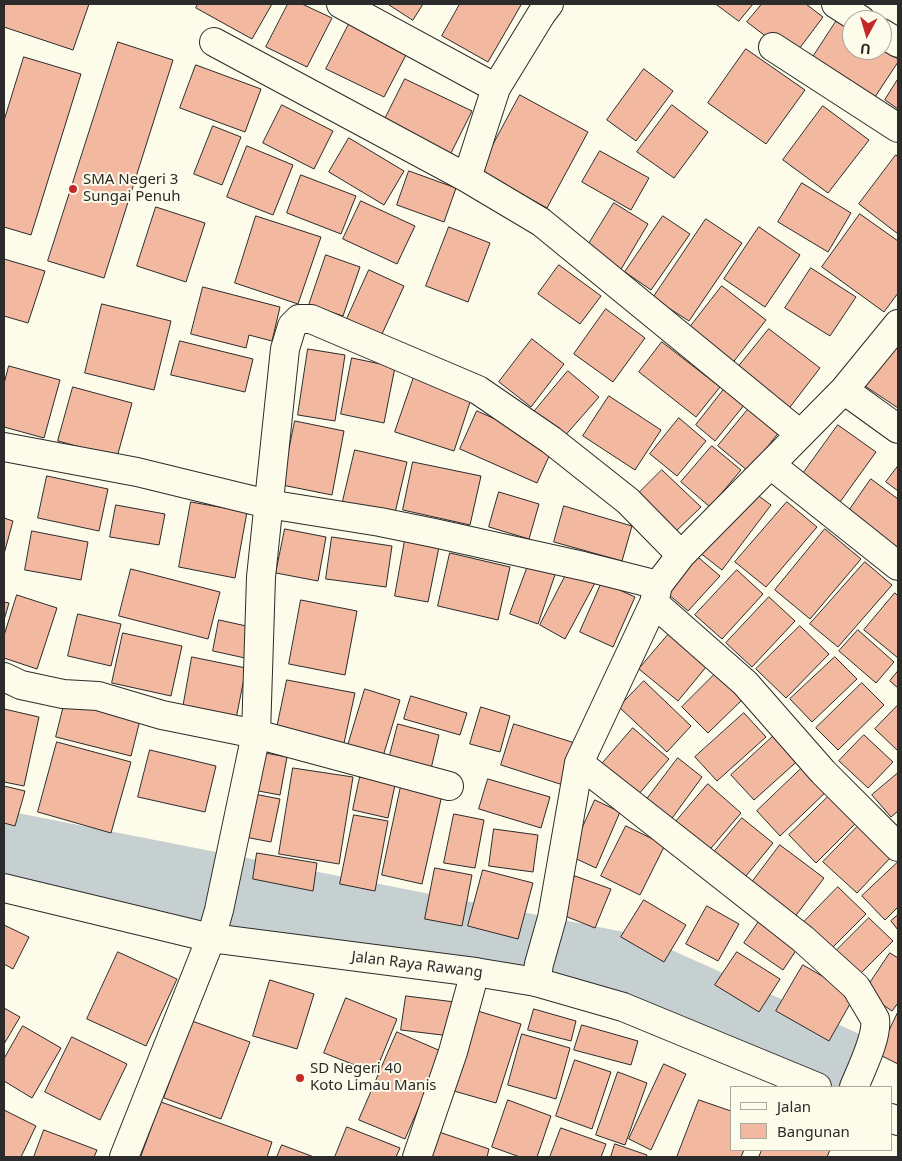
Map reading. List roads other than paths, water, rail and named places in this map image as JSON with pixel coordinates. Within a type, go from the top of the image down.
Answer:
[{"type":"street","points":[[342,4],[496,88]]},
{"type":"street","points":[[467,178],[496,88],[541,7]]},
{"type":"street","points":[[214,42],[467,178],[541,222],[800,434]]},
{"type":"street","points":[[773,47],[898,128]]},
{"type":"street","points":[[124,1157],[211,938],[220,910],[256,734],[261,577],[284,349],[292,326],[299,319],[312,319],[478,390],[551,440],[628,501],[681,555]]},
{"type":"street","points":[[538,973],[552,918],[579,763],[656,594],[681,555],[844,390],[897,330]]},
{"type":"street","points":[[844,390],[898,429]]},
{"type":"street","points":[[4,447],[137,472],[268,504],[380,522],[583,566],[656,594],[745,683],[823,772],[898,847]]},
{"type":"street","points":[[771,465],[898,566]]},
{"type":"street","points":[[4,677],[21,685],[63,694],[98,696],[162,715],[256,734],[450,786]]},
{"type":"street","points":[[579,763],[803,939],[856,987],[874,1019],[875,1030],[854,1086]]},
{"type":"street","name":"Jalan Raya Rawang","points":[[4,888],[211,938],[475,972],[538,973],[815,1086]]},
{"type":"street","points":[[417,1157],[454,1052],[475,972]]},
{"type":"waterway","points":[[4,847],[626,969],[841,1065]]},
{"type":"place","name":"SMA Negeri 3 Sungai Penuh","points":[[73,189]]},
{"type":"place","name":"SD Negeri 40 Koto Limau Manis","points":[[300,1078]]}]
